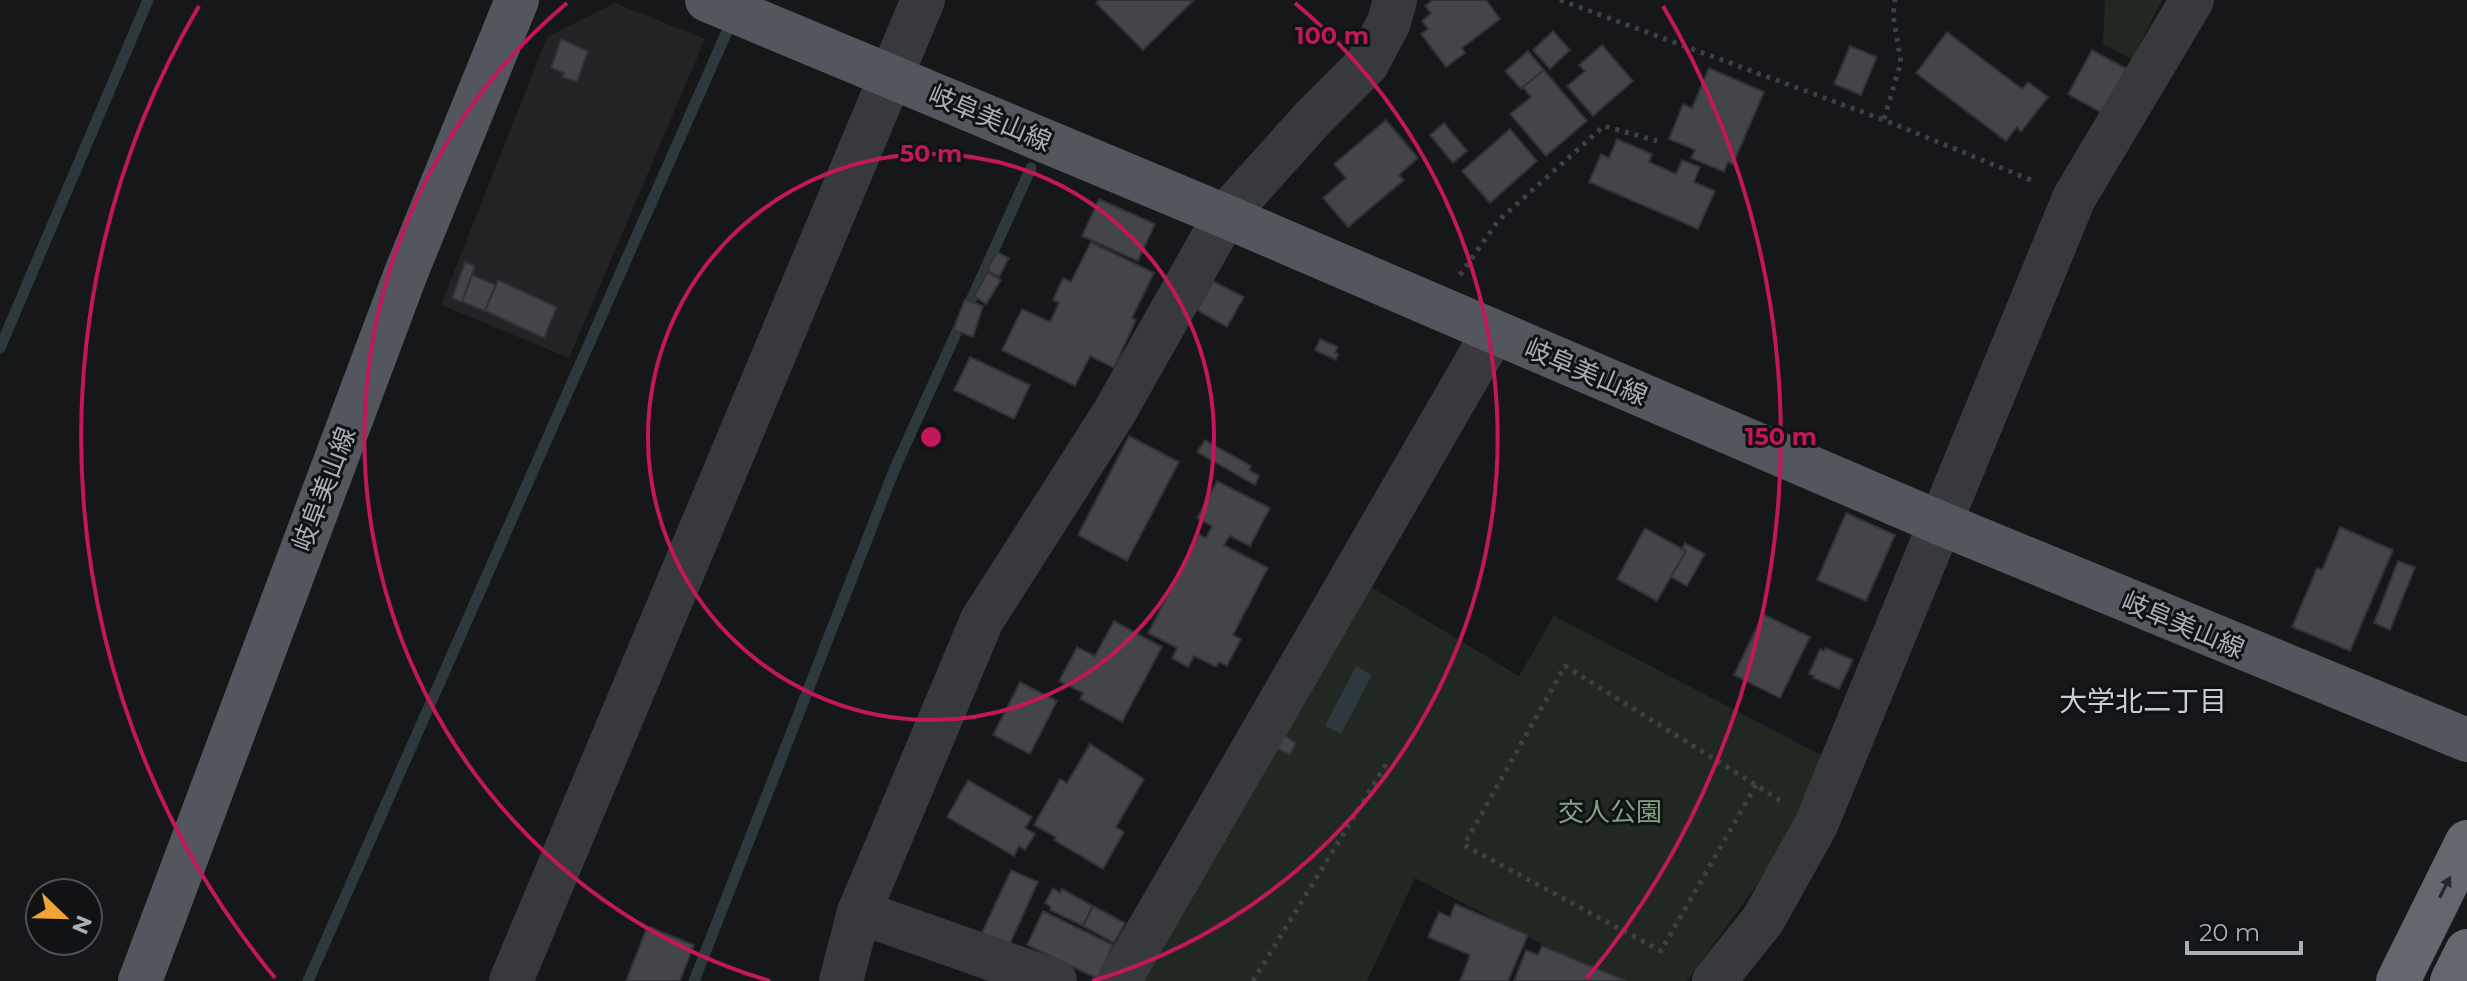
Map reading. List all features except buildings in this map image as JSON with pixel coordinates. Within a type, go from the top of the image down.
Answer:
[{"type":"highway","points":[[2398,981],[2467,842]]},
{"type":"highway","points":[[2452,981],[2467,951]]},
{"type":"main road","name":"岐阜美山線","points":[[140,981],[406,273],[517,0]]},
{"type":"main road","name":"岐阜美山線","points":[[707,0],[1225,216],[1940,523],[2466,737]]},
{"type":"street","points":[[511,981],[923,0]]},
{"type":"street","points":[[841,981],[859,912],[982,620],[1114,413],[1225,216],[1313,118],[1367,64],[1389,22],[1395,0]]},
{"type":"street","points":[[1714,981],[1763,920],[1816,825],[2074,198],[2192,0]]},
{"type":"street","points":[[1119,981],[1493,333]]},
{"type":"street","points":[[859,912],[1055,981]]},
{"type":"path","points":[[1560,0],[1884,120],[2074,198]]},
{"type":"path","points":[[1884,120],[1901,62],[1893,15],[1895,0]]},
{"type":"path","points":[[1436,308],[1498,221],[1604,126],[1657,141]]},
{"type":"path","points":[[1756,785],[1661,951],[1464,845],[1565,666],[1756,785],[1816,825]]},
{"type":"path","points":[[1253,981],[1388,761]]},
{"type":"shaded area","points":[[615,3],[705,39],[569,358],[441,305],[547,37]]},
{"type":"shaded area","points":[[1356,666],[1372,675],[1341,734],[1325,726]]},
{"type":"green space","points":[[2105,0],[2162,0],[2132,59],[2103,44]]},
{"type":"green space","name":"交人公園","points":[[1366,584],[1519,676],[1554,616],[1823,756],[1782,850],[1687,981],[1614,981],[1415,878],[1367,981],[1133,981]]},
{"type":"waterway","points":[[0,348],[148,0]]},
{"type":"waterway","points":[[308,981],[732,20]]},
{"type":"waterway","points":[[694,981],[895,468],[1031,168]]},
{"type":"district","name":"大学北二丁目","points":[[2143,701]]}]
